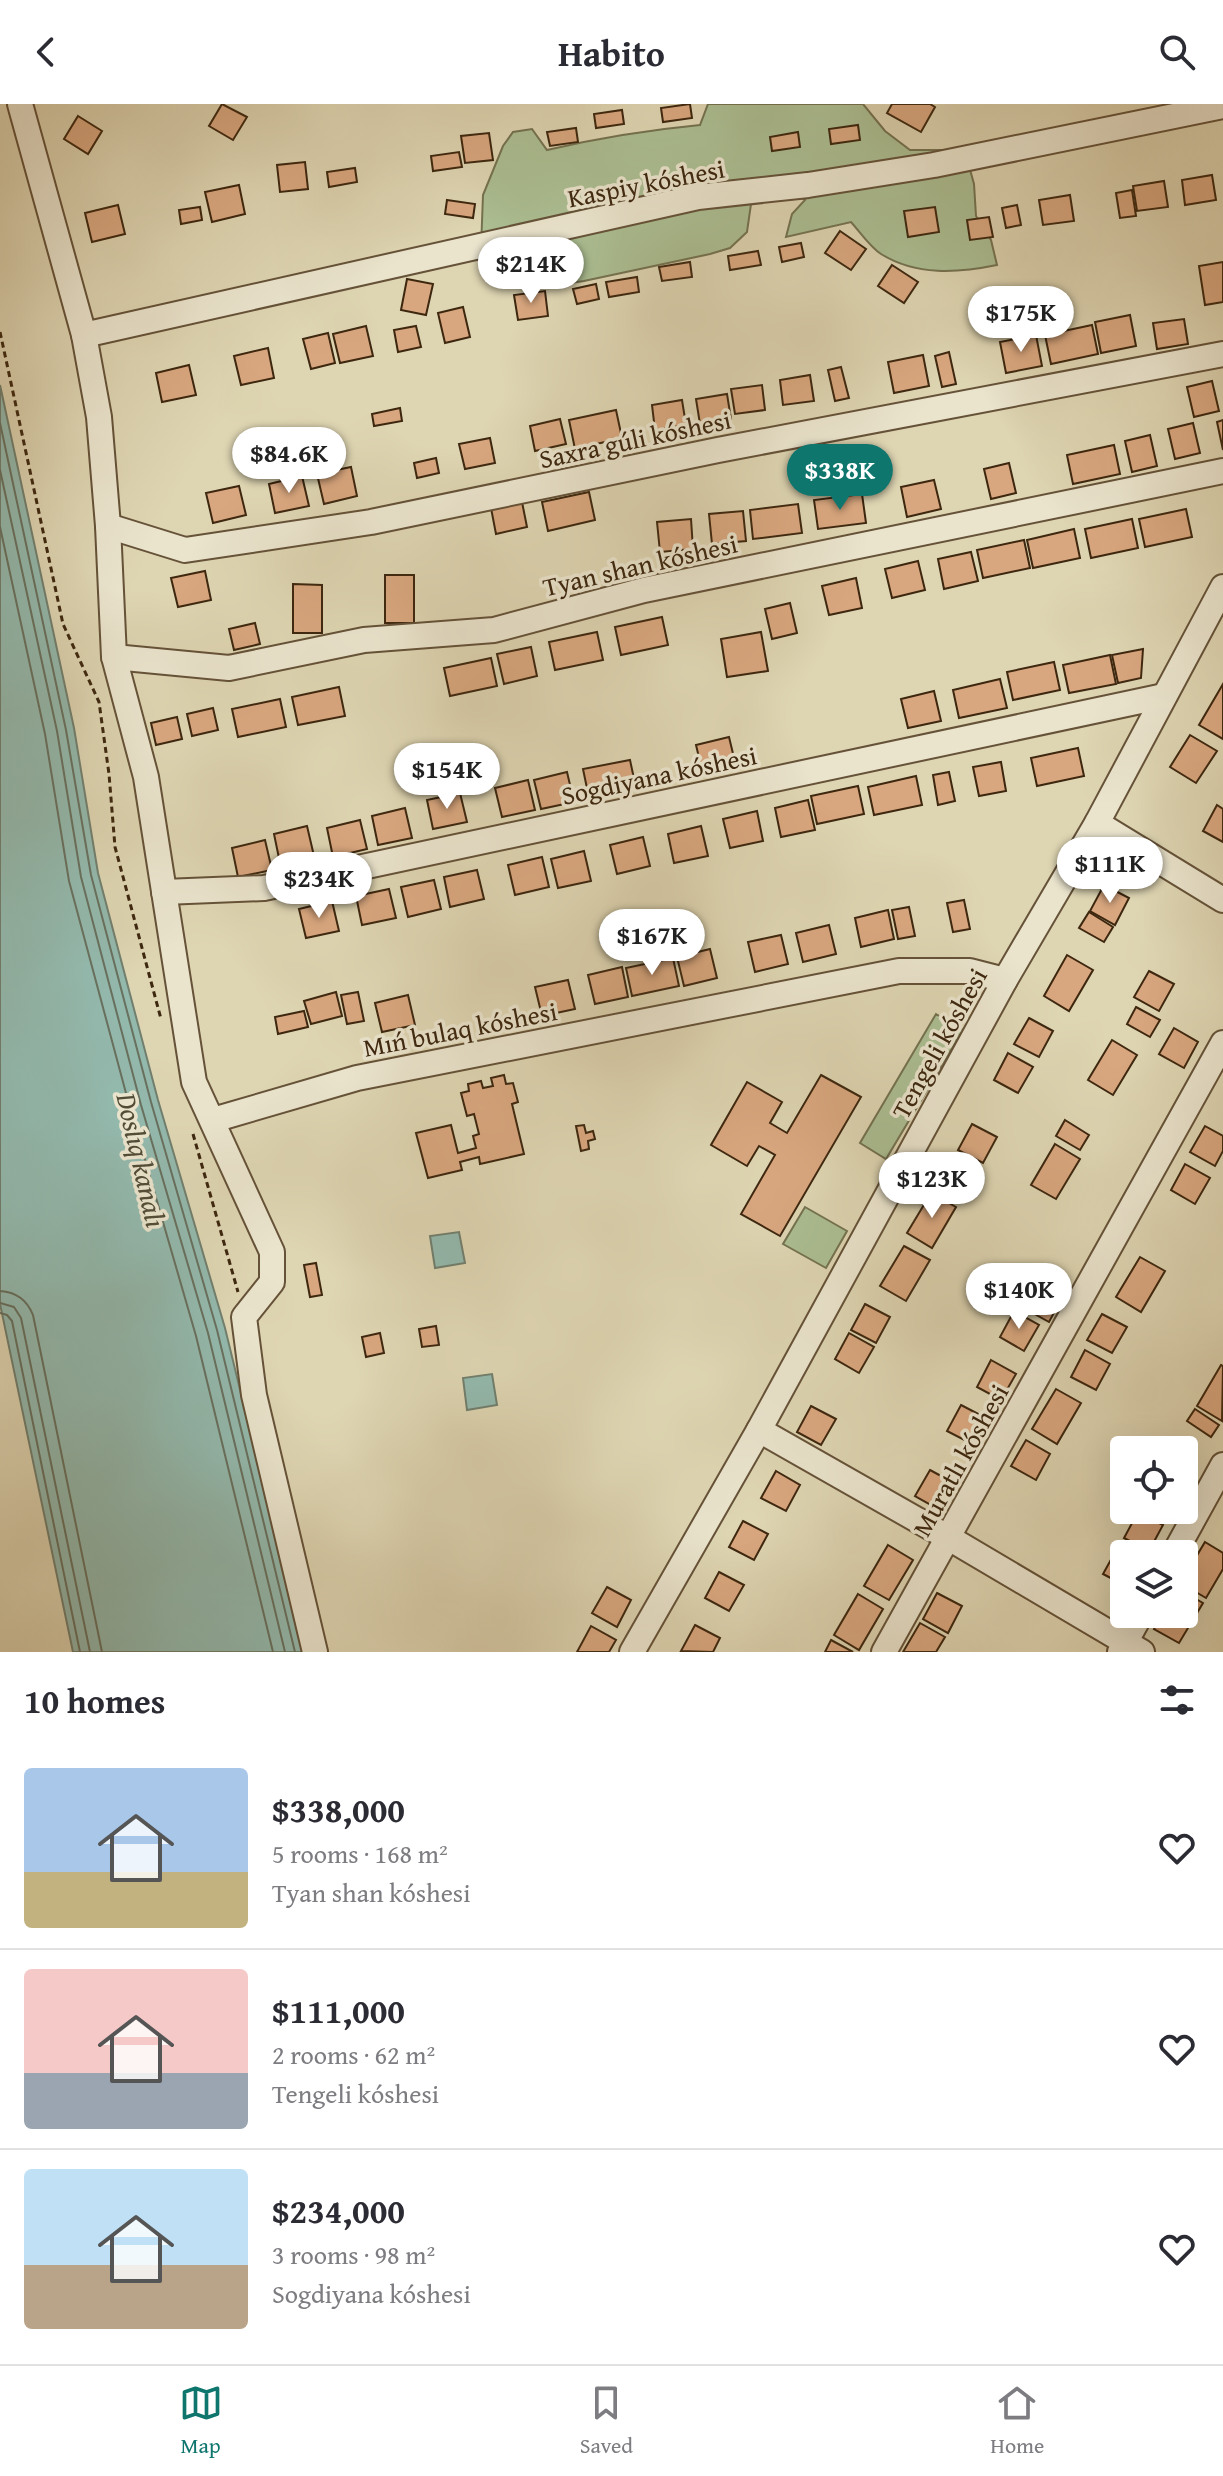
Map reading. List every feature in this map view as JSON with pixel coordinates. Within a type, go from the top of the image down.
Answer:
[{"type":"street","points":[[20,104],[84,335],[99,417],[114,657],[146,777],[203,1128],[272,1252],[272,1282],[244,1317],[254,1395],[315,1652]]},
{"type":"street","name":"Kaspiy kóshesi","points":[[84,335],[698,197],[808,185],[934,165],[1223,106]]},
{"type":"street","name":"Saxra gúli kóshesi","points":[[108,526],[185,550],[371,522],[718,450],[1223,354]]},
{"type":"street","name":"Tyan shan kóshesi","points":[[114,657],[229,668],[364,640],[494,630],[644,590],[1223,471]]},
{"type":"street","name":"Tengeli kóshesi","points":[[632,1652],[759,1430],[1005,980],[1097,823],[1223,587]]},
{"type":"street","name":"Sogdiyana kóshesi","points":[[164,892],[264,888],[1164,696]]},
{"type":"street","points":[[1097,823],[1223,900]]},
{"type":"street","name":"Mıń bulaq kóshesi","points":[[203,1128],[357,1078],[899,971],[970,971],[1005,980]]},
{"type":"street","name":"Muratlı kóshesi","points":[[884,1652],[1223,1043]]},
{"type":"street","points":[[759,1430],[949,1538],[1129,1649],[1136,1628]]},
{"type":"street","points":[[1182,1540],[1223,1465]]},
{"type":"path","points":[[0,332],[63,624],[99,702],[115,847],[164,1030]]},
{"type":"path","points":[[203,1128],[244,1317]]},
{"type":"green space","points":[[708,104],[863,104],[885,131],[910,150],[949,150],[967,159],[974,184],[976,216],[991,240],[997,265],[952,271],[908,266],[877,251],[851,222],[786,237],[792,214],[805,200],[775,182],[751,204],[747,232],[730,248],[710,254],[584,281],[528,289],[481,249],[483,195],[503,146],[513,132],[532,129],[547,150],[623,135],[700,125]]},
{"type":"green space","points":[[936,1014],[963,1030],[886,1159],[860,1143]]},
{"type":"green space","points":[[805,1207],[847,1231],[826,1268],[783,1244]]},
{"type":"water","name":"Doslıq kanalı","points":[[0,385],[74,728],[98,873],[158,1100],[225,1328],[304,1652],[73,1652],[0,1304]]},
{"type":"water","points":[[459,1232],[465,1263],[435,1268],[430,1236]]},
{"type":"water","points":[[492,1374],[497,1405],[467,1410],[463,1378]]},
{"type":"building","points":[[222,104],[247,117],[233,140],[209,126]]},
{"type":"building","points":[[690,104],[692,118],[663,122],[661,108]]},
{"type":"building","points":[[892,104],[930,104],[935,107],[921,132],[887,113]]},
{"type":"building","points":[[622,110],[624,124],[596,128],[594,114]]},
{"type":"building","points":[[78,116],[102,131],[88,154],[64,139]]},
{"type":"building","points":[[858,125],[860,140],[831,144],[829,129]]},
{"type":"building","points":[[576,128],[578,142],[550,146],[547,132]]},
{"type":"building","points":[[798,132],[800,147],[772,151],[770,137]]},
{"type":"building","points":[[489,133],[493,160],[465,163],[461,136]]},
{"type":"building","points":[[459,152],[462,167],[433,171],[431,156]]},
{"type":"building","points":[[305,162],[308,189],[280,192],[277,165]]},
{"type":"building","points":[[355,168],[357,182],[329,187],[327,172]]},
{"type":"building","points":[[1212,175],[1216,200],[1185,205],[1182,180]]},
{"type":"building","points":[[1164,181],[1168,207],[1137,211],[1133,186]]},
{"type":"building","points":[[239,185],[245,214],[212,222],[205,192]]},
{"type":"building","points":[[1132,190],[1136,216],[1120,218],[1116,193]]},
{"type":"building","points":[[1070,195],[1074,221],[1043,225],[1039,200]]},
{"type":"building","points":[[447,200],[475,204],[473,218],[445,214]]},
{"type":"building","points":[[118,205],[125,234],[92,242],[85,213]]},
{"type":"building","points":[[1017,205],[1021,225],[1006,228],[1002,208]]},
{"type":"building","points":[[200,207],[202,220],[181,224],[179,210]]},
{"type":"building","points":[[935,207],[939,232],[908,237],[904,211]]},
{"type":"building","points":[[989,217],[993,237],[970,240],[967,220]]},
{"type":"building","points":[[840,231],[866,249],[851,270],[825,253]]},
{"type":"building","points":[[801,243],[804,257],[782,262],[779,247]]},
{"type":"building","points":[[758,251],[761,265],[730,270],[728,256]]},
{"type":"building","points":[[690,262],[692,277],[662,281],[659,267]]},
{"type":"building","points":[[1223,262],[1223,302],[1205,305],[1199,266]]},
{"type":"building","points":[[892,265],[918,282],[904,303],[878,286]]},
{"type":"building","points":[[637,277],[639,292],[609,297],[606,282]]},
{"type":"building","points":[[407,279],[433,284],[426,315],[401,310]]},
{"type":"building","points":[[596,284],[599,299],[577,304],[573,289]]},
{"type":"building","points":[[545,291],[548,316],[518,320],[514,295]]},
{"type":"building","points":[[463,307],[470,337],[445,343],[438,313]]},
{"type":"building","points":[[1130,315],[1136,346],[1101,353],[1095,322]]},
{"type":"building","points":[[1184,319],[1188,344],[1157,349],[1153,323]]},
{"type":"building","points":[[1092,325],[1098,354],[1051,364],[1045,335]]},
{"type":"building","points":[[366,326],[373,356],[340,363],[333,334]]},
{"type":"building","points":[[416,326],[421,347],[398,352],[394,330]]},
{"type":"building","points":[[328,333],[335,363],[311,369],[303,339]]},
{"type":"building","points":[[1036,335],[1042,366],[1006,373],[1000,342]]},
{"type":"building","points":[[268,348],[274,378],[241,385],[234,356]]},
{"type":"building","points":[[949,352],[956,384],[942,387],[935,356]]},
{"type":"building","points":[[923,355],[929,386],[894,393],[888,362]]},
{"type":"building","points":[[189,365],[196,395],[162,402],[156,373]]},
{"type":"building","points":[[841,367],[849,398],[835,401],[828,370]]},
{"type":"building","points":[[810,375],[814,401],[783,405],[780,380]]},
{"type":"building","points":[[1212,381],[1219,411],[1194,417],[1187,387]]},
{"type":"building","points":[[762,385],[765,410],[735,414],[731,389]]},
{"type":"building","points":[[727,394],[731,419],[700,424],[696,399]]},
{"type":"building","points":[[682,400],[686,425],[655,430],[652,405]]},
{"type":"building","points":[[400,408],[402,421],[374,426],[372,414]]},
{"type":"building","points":[[616,410],[622,438],[575,449],[569,420]]},
{"type":"building","points":[[560,419],[566,444],[535,451],[530,426]]},
{"type":"building","points":[[1223,420],[1223,450],[1217,422]]},
{"type":"building","points":[[1193,423],[1200,453],[1175,459],[1168,429]]},
{"type":"building","points":[[1150,435],[1157,466],[1132,472],[1125,441]]},
{"type":"building","points":[[490,438],[495,463],[465,469],[459,444]]},
{"type":"building","points":[[1114,445],[1120,474],[1073,484],[1067,455]]},
{"type":"building","points":[[436,458],[439,473],[417,478],[414,463]]},
{"type":"building","points":[[1009,463],[1016,493],[991,499],[984,469]]},
{"type":"building","points":[[351,467],[357,496],[324,504],[317,474]]},
{"type":"building","points":[[302,476],[309,506],[275,513],[269,484]]},
{"type":"building","points":[[934,480],[941,509],[907,517],[901,487]]},
{"type":"building","points":[[239,486],[246,515],[213,523],[206,493]]},
{"type":"building","points":[[589,492],[595,520],[548,531],[542,502]]},
{"type":"building","points":[[862,494],[866,523],[818,529],[814,500]]},
{"type":"building","points":[[522,502],[527,527],[496,534],[491,508]]},
{"type":"building","points":[[798,504],[802,533],[753,539],[750,510]]},
{"type":"building","points":[[1186,509],[1192,537],[1145,547],[1139,519]]},
{"type":"building","points":[[743,511],[746,541],[712,544],[709,514]]},
{"type":"building","points":[[691,519],[693,549],[660,552],[657,522]]},
{"type":"building","points":[[1132,519],[1138,548],[1091,558],[1085,529]]},
{"type":"building","points":[[1074,529],[1080,558],[1033,568],[1027,540]]},
{"type":"building","points":[[1024,540],[1030,568],[983,578],[977,550]]},
{"type":"building","points":[[971,552],[978,581],[944,589],[938,559]]},
{"type":"building","points":[[918,561],[925,590],[892,598],[885,569]]},
{"type":"building","points":[[205,571],[211,600],[178,607],[171,578]]},
{"type":"building","points":[[385,575],[414,575],[414,623],[385,623]]},
{"type":"building","points":[[856,578],[862,608],[829,615],[822,586]]},
{"type":"building","points":[[293,584],[322,585],[322,633],[293,633]]},
{"type":"building","points":[[790,603],[797,633],[772,639],[765,609]]},
{"type":"building","points":[[662,617],[668,645],[621,655],[615,627]]},
{"type":"building","points":[[255,623],[260,644],[234,650],[229,629]]},
{"type":"building","points":[[597,632],[603,660],[555,670],[549,642]]},
{"type":"building","points":[[761,632],[768,671],[727,677],[721,639]]},
{"type":"building","points":[[531,647],[537,676],[504,684],[497,654]]},
{"type":"building","points":[[1143,649],[1141,678],[1118,683],[1112,655]]},
{"type":"building","points":[[1110,655],[1116,684],[1069,693],[1063,665]]},
{"type":"building","points":[[491,658],[497,686],[450,696],[444,668]]},
{"type":"building","points":[[1054,662],[1060,690],[1013,700],[1007,672]]},
{"type":"building","points":[[1000,679],[1007,708],[959,718],[953,690]]},
{"type":"building","points":[[1223,684],[1223,739],[1199,725]]},
{"type":"building","points":[[339,687],[345,716],[298,725],[292,697]]},
{"type":"building","points":[[934,691],[941,721],[908,728],[901,699]]},
{"type":"building","points":[[280,699],[286,727],[238,737],[232,709]]},
{"type":"building","points":[[213,708],[218,730],[192,736],[187,714]]},
{"type":"building","points":[[177,717],[182,739],[156,745],[151,723]]},
{"type":"building","points":[[1190,735],[1217,751],[1196,783],[1170,767]]},
{"type":"building","points":[[729,737],[736,766],[703,774],[696,745]]},
{"type":"building","points":[[1078,748],[1084,776],[1037,786],[1031,758]]},
{"type":"building","points":[[630,760],[636,788],[589,798],[583,769]]},
{"type":"building","points":[[1001,762],[1006,791],[979,796],[973,767]]},
{"type":"building","points":[[567,772],[574,802],[541,809],[534,780]]},
{"type":"building","points":[[949,772],[955,801],[938,805],[933,775]]},
{"type":"building","points":[[916,776],[922,805],[874,815],[868,787]]},
{"type":"building","points":[[528,780],[535,810],[502,817],[495,788]]},
{"type":"building","points":[[858,786],[864,814],[817,824],[811,796]]},
{"type":"building","points":[[460,793],[467,822],[433,829],[427,800]]},
{"type":"building","points":[[808,800],[815,830],[781,837],[775,808]]},
{"type":"building","points":[[1217,805],[1223,809],[1223,842],[1203,831]]},
{"type":"building","points":[[405,808],[412,838],[378,845],[372,816]]},
{"type":"building","points":[[757,811],[763,841],[730,848],[723,819]]},
{"type":"building","points":[[360,820],[367,849],[333,857],[327,828]]},
{"type":"building","points":[[307,826],[314,856],[280,863],[274,834]]},
{"type":"building","points":[[701,826],[708,856],[674,863],[668,834]]},
{"type":"building","points":[[643,837],[650,866],[617,874],[610,845]]},
{"type":"building","points":[[265,840],[272,870],[238,877],[232,848]]},
{"type":"building","points":[[584,851],[591,881],[558,888],[551,859]]},
{"type":"building","points":[[542,857],[549,887],[515,895],[508,865]]},
{"type":"building","points":[[477,870],[484,899],[450,907],[444,877]]},
{"type":"building","points":[[434,880],[441,909],[408,917],[401,887]]},
{"type":"building","points":[[1104,885],[1129,898],[1115,925],[1090,911]]},
{"type":"building","points":[[389,889],[396,918],[362,925],[356,896]]},
{"type":"building","points":[[964,900],[970,929],[953,932],[947,903]]},
{"type":"building","points":[[332,901],[339,931],[306,938],[299,909]]},
{"type":"building","points":[[909,907],[915,936],[898,939],[892,910]]},
{"type":"building","points":[[888,910],[894,939],[861,947],[855,918]]},
{"type":"building","points":[[1089,912],[1113,927],[1104,942],[1079,928]]},
{"type":"building","points":[[829,925],[836,954],[803,962],[796,933]]},
{"type":"building","points":[[781,935],[788,964],[755,972],[748,942]]},
{"type":"building","points":[[710,949],[717,978],[684,986],[677,957]]},
{"type":"building","points":[[1067,955],[1093,970],[1069,1011],[1044,996]]},
{"type":"building","points":[[673,958],[679,986],[632,996],[626,968]]},
{"type":"building","points":[[622,967],[628,997],[595,1004],[588,975]]},
{"type":"building","points":[[1149,971],[1174,984],[1159,1011],[1134,997]]},
{"type":"building","points":[[568,980],[575,1009],[542,1016],[535,987]]},
{"type":"building","points":[[336,992],[342,1016],[311,1024],[304,1001]]},
{"type":"building","points":[[358,992],[364,1021],[347,1024],[341,995]]},
{"type":"building","points":[[408,995],[415,1025],[382,1032],[375,1003]]},
{"type":"building","points":[[1136,1007],[1160,1020],[1150,1037],[1127,1024]]},
{"type":"building","points":[[304,1011],[308,1027],[278,1034],[275,1017]]},
{"type":"building","points":[[1029,1018],[1053,1031],[1039,1057],[1014,1044]]},
{"type":"building","points":[[1174,1028],[1198,1042],[1184,1068],[1159,1054]]},
{"type":"building","points":[[1112,1040],[1137,1055],[1113,1095],[1088,1080]]},
{"type":"building","points":[[1008,1053],[1033,1067],[1018,1093],[994,1080]]},
{"type":"building","points":[[504,1075],[506,1084],[513,1083],[518,1102],[512,1104],[524,1154],[480,1164],[479,1157],[460,1162],[462,1170],[428,1178],[416,1133],[451,1125],[458,1153],[476,1148],[473,1136],[479,1134],[474,1114],[467,1116],[461,1093],[469,1091],[468,1084],[481,1081],[483,1088],[493,1086],[491,1078]]},
{"type":"building","points":[[821,1075],[861,1097],[780,1236],[741,1214],[775,1155],[759,1146],[747,1166],[711,1145],[747,1082],[782,1102],[770,1123],[787,1133]]},
{"type":"building","points":[[1065,1120],[1089,1135],[1080,1150],[1056,1136]]},
{"type":"building","points":[[972,1124],[997,1137],[983,1163],[958,1150]]},
{"type":"building","points":[[584,1125],[586,1133],[593,1131],[595,1139],[588,1141],[589,1149],[581,1151],[576,1126]]},
{"type":"building","points":[[1205,1126],[1223,1136],[1223,1151],[1215,1166],[1190,1152]]},
{"type":"building","points":[[1055,1144],[1080,1159],[1056,1199],[1031,1185]]},
{"type":"building","points":[[951,1162],[976,1175],[961,1201],[937,1188]]},
{"type":"building","points":[[1185,1164],[1210,1178],[1195,1204],[1171,1190]]},
{"type":"building","points":[[931,1193],[956,1207],[932,1248],[907,1233]]},
{"type":"building","points":[[904,1246],[930,1260],[906,1301],[880,1286]]},
{"type":"building","points":[[1140,1257],[1165,1271],[1141,1312],[1116,1297]]},
{"type":"building","points":[[316,1263],[322,1295],[310,1297],[304,1265]]},
{"type":"building","points":[[1039,1282],[1063,1296],[1049,1322],[1024,1308]]},
{"type":"building","points":[[865,1304],[890,1317],[876,1343],[851,1330]]},
{"type":"building","points":[[1014,1311],[1039,1325],[1024,1351],[1000,1337]]},
{"type":"building","points":[[1102,1314],[1127,1327],[1112,1353],[1087,1340]]},
{"type":"building","points":[[436,1326],[439,1345],[422,1347],[419,1329]]},
{"type":"building","points":[[380,1333],[384,1353],[366,1357],[362,1337]]},
{"type":"building","points":[[849,1333],[874,1347],[859,1373],[835,1359]]},
{"type":"building","points":[[1085,1350],[1110,1364],[1096,1390],[1071,1377]]},
{"type":"building","points":[[991,1360],[1016,1374],[1001,1400],[977,1387]]},
{"type":"building","points":[[1223,1366],[1222,1421],[1197,1406]]},
{"type":"building","points":[[1056,1389],[1081,1403],[1057,1444],[1032,1429]]},
{"type":"building","points":[[961,1405],[986,1418],[972,1444],[947,1431]]},
{"type":"building","points":[[811,1406],[836,1419],[821,1445],[797,1432]]},
{"type":"building","points":[[1195,1409],[1219,1425],[1211,1437],[1187,1421]]},
{"type":"building","points":[[1026,1440],[1050,1454],[1036,1480],[1011,1466]]},
{"type":"building","points":[[930,1470],[954,1483],[940,1510],[915,1496]]},
{"type":"building","points":[[776,1471],[800,1485],[786,1511],[761,1498]]},
{"type":"building","points":[[743,1521],[768,1534],[754,1560],[729,1547]]},
{"type":"building","points":[[1132,1524],[1163,1525],[1155,1540],[1124,1538]]},
{"type":"building","points":[[1205,1542],[1223,1553],[1223,1569],[1206,1598],[1198,1593],[1198,1554]]},
{"type":"building","points":[[888,1545],[913,1560],[889,1600],[864,1586]]},
{"type":"building","points":[[1110,1561],[1110,1578],[1103,1574]]},
{"type":"building","points":[[719,1572],[744,1585],[729,1611],[705,1598]]},
{"type":"building","points":[[607,1587],[631,1600],[617,1627],[592,1613]]},
{"type":"building","points":[[937,1593],[962,1606],[948,1633],[923,1619]]},
{"type":"building","points":[[858,1594],[883,1609],[859,1650],[834,1635]]},
{"type":"building","points":[[920,1623],[945,1637],[936,1652],[903,1652]]},
{"type":"building","points":[[695,1625],[720,1638],[713,1652],[681,1651]]},
{"type":"building","points":[[591,1626],[616,1640],[609,1652],[577,1652]]},
{"type":"building","points":[[1155,1628],[1188,1628],[1179,1643]]},
{"type":"building","points":[[831,1640],[853,1652],[825,1652]]}]
